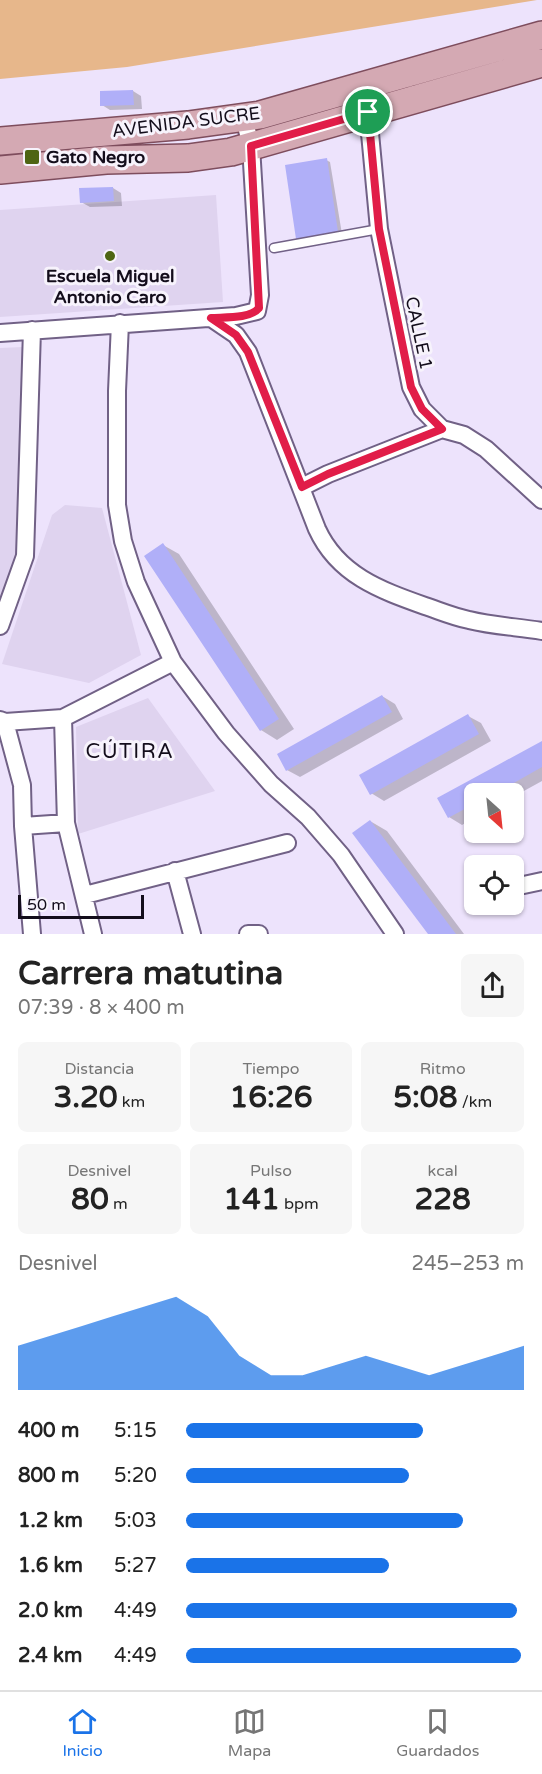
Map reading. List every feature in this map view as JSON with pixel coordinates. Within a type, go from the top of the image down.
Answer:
[{"type":"main road","name":"AVENIDA SUCRE","points":[[0,141],[244,118],[301,104],[542,35]]},
{"type":"main road","name":"AVENIDA SUCRE","points":[[0,170],[106,160],[188,158],[251,146],[542,63]]},
{"type":"street","name":"CALLE 1","points":[[368,112],[379,229],[411,387],[422,409],[442,429],[464,435],[486,449],[542,500]]},
{"type":"street","points":[[0,333],[236,316],[256,311],[260,302],[251,146],[244,118]]},
{"type":"street","points":[[211,318],[236,335],[248,352],[325,546],[342,566],[361,580],[386,592],[468,620],[542,631]]},
{"type":"street","points":[[120,323],[117,391],[119,517],[123,541],[136,582],[173,662],[226,733],[271,784],[308,817],[341,855],[395,934]]},
{"type":"street","points":[[0,626],[25,556],[32,330]]},
{"type":"street","points":[[302,487],[328,474],[442,429]]},
{"type":"street","points":[[33,934],[23,826],[22,785],[3,721],[63,718],[173,662]]},
{"type":"street","points":[[63,718],[66,823],[93,934]]},
{"type":"street","points":[[23,826],[66,823]]},
{"type":"street","points":[[85,895],[287,843]]},
{"type":"street","points":[[175,871],[192,934]]},
{"type":"street","points":[[524,885],[542,881]]},
{"type":"street","points":[[248,934],[259,934]]},
{"type":"lane","points":[[274,248],[379,229]]},
{"type":"shaded area","points":[[0,0],[537,0],[127,67],[0,79]]},
{"type":"shaded area","name":"Escuela Miguel Antonio Caro","points":[[216,195],[223,302],[0,317],[0,210]]},
{"type":"shaded area","points":[[23,347],[28,499],[20,561],[0,629],[0,348]]},
{"type":"shaded area","points":[[65,505],[102,508],[141,655],[89,683],[2,664],[52,515]]},
{"type":"shaded area","points":[[148,698],[215,791],[78,834],[76,727]]},
{"type":"building","points":[[133,90],[134,105],[100,106],[100,91]]},
{"type":"building","points":[[327,158],[338,232],[296,239],[285,165]]},
{"type":"building","points":[[113,187],[114,201],[80,203],[79,188]]},
{"type":"building","points":[[163,543],[279,719],[260,731],[144,556]]},
{"type":"building","points":[[382,695],[392,712],[286,771],[277,754]]},
{"type":"building","points":[[468,714],[479,734],[370,795],[359,775]]},
{"type":"building","points":[[542,741],[542,767],[514,783],[465,783]]},
{"type":"building","points":[[464,783],[464,809],[448,818],[437,798]]},
{"type":"building","points":[[370,820],[456,934],[428,934],[352,833]]},
{"type":"place","name":"Gato Negro","points":[[32,157]]},
{"type":"place","name":"Escuela Miguel Antonio Caro","points":[[110,256]]},
{"type":"district","name":"CÚTIRA","points":[[130,751]]},
{"type":"route","points":[[368,112],[379,229],[397,329],[411,387],[422,409],[442,429],[370,456],[302,487],[248,352],[236,335],[211,318],[236,316],[256,311],[259,308],[251,146],[368,112]]}]
